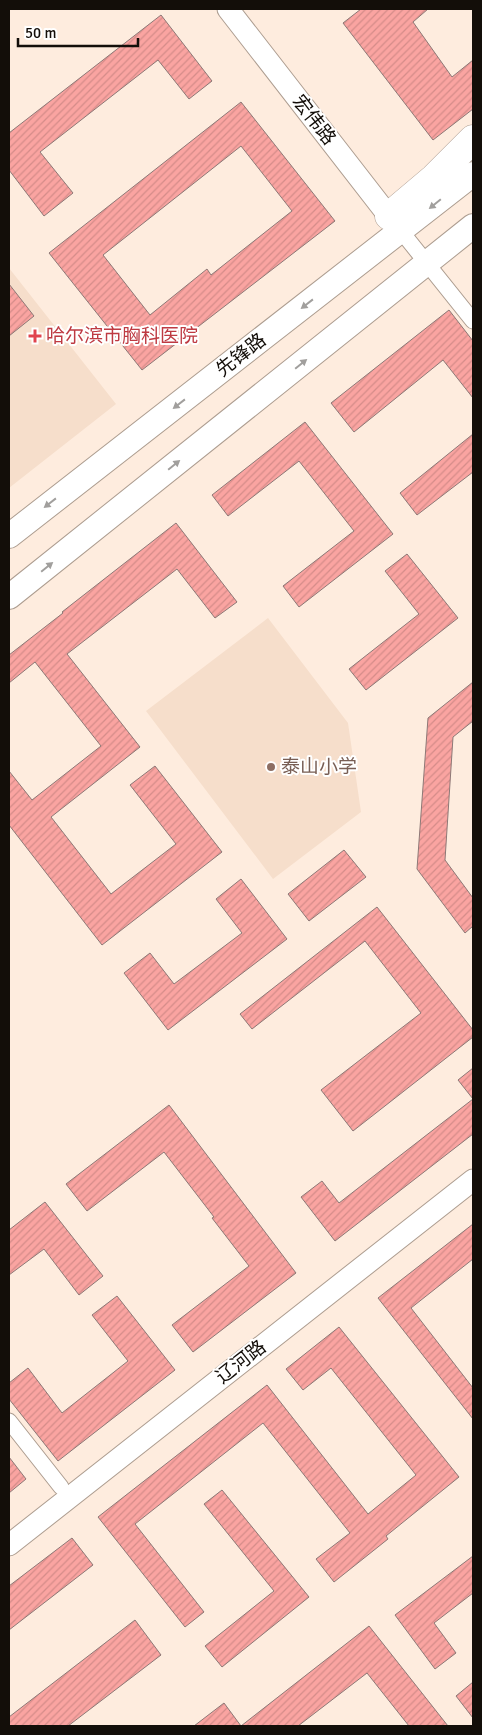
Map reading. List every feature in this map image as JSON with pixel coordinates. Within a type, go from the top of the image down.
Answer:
[{"type":"highway","points":[[395,224],[434,178],[473,139]]},
{"type":"main road","name":"宏伟路","points":[[228,9],[395,224]]},
{"type":"main road","name":"先锋路","points":[[9,536],[395,224],[473,174]]},
{"type":"main road","points":[[9,597],[473,226]]},
{"type":"main road","name":"辽河路","points":[[9,1528],[473,1165]]},
{"type":"main road","name":"辽河路","points":[[9,1545],[473,1180]]},
{"type":"street","points":[[395,224],[473,321]]},
{"type":"street","points":[[9,1421],[61,1487]]},
{"type":"shaded area","name":"哈尔滨市胸科医院","points":[[9,268],[116,404],[9,488]]},
{"type":"shaded area","name":"泰山小学","points":[[268,618],[348,723],[361,812],[273,879],[146,711]]},
{"type":"building","points":[[361,9],[428,9],[413,22],[452,77],[473,60],[473,109],[433,140],[343,23]]},
{"type":"building","points":[[161,15],[212,81],[189,99],[158,60],[40,152],[73,193],[44,216],[9,170],[9,133]]},
{"type":"building","points":[[241,102],[335,221],[142,370],[49,253]],"holes":[[[241,146],[292,211],[211,275],[207,269],[150,315],[103,255]]]},
{"type":"building","points":[[9,284],[34,316],[9,336]]},
{"type":"building","points":[[449,310],[473,341],[473,398],[443,360],[354,432],[331,403]]},
{"type":"building","points":[[305,422],[393,534],[299,607],[283,586],[354,531],[299,461],[228,516],[212,495]]},
{"type":"building","points":[[473,434],[473,472],[417,515],[400,493]]},
{"type":"building","points":[[176,523],[237,602],[215,618],[177,569],[67,654],[140,747],[51,817],[111,894],[176,844],[130,785],[155,766],[222,852],[102,945],[9,825],[9,771],[32,800],[101,746],[35,662],[9,683],[9,655]]},
{"type":"building","points":[[407,554],[458,618],[366,690],[349,669],[419,614],[385,571]]},
{"type":"building","points":[[473,682],[473,721],[453,737],[445,860],[473,898],[473,926],[465,933],[417,869],[428,718]]},
{"type":"building","points":[[344,850],[366,877],[309,921],[288,894]]},
{"type":"building","points":[[241,879],[287,939],[168,1030],[124,973],[150,953],[174,984],[242,933],[216,899]]},
{"type":"building","points":[[377,907],[473,1030],[473,1037],[353,1131],[321,1090],[421,1013],[365,941],[252,1029],[240,1014]]},
{"type":"building","points":[[473,1068],[473,1099],[458,1080]]},
{"type":"building","points":[[473,1099],[473,1134],[335,1241],[301,1197],[322,1181],[339,1203]]},
{"type":"building","points":[[169,1105],[296,1273],[193,1352],[172,1325],[249,1266],[212,1218],[214,1217],[164,1152],[87,1211],[66,1184]]},
{"type":"building","points":[[45,1202],[103,1276],[79,1295],[44,1249],[9,1275],[9,1230]]},
{"type":"building","points":[[473,1224],[473,1259],[411,1308],[473,1388],[473,1419],[378,1298]]},
{"type":"building","points":[[117,1296],[175,1370],[58,1461],[9,1399],[9,1383],[28,1368],[62,1413],[128,1361],[92,1315]]},
{"type":"building","points":[[339,1327],[459,1477],[386,1536],[388,1539],[334,1582],[316,1559],[350,1533],[263,1423],[135,1524],[204,1612],[185,1627],[98,1517],[267,1385],[368,1514],[416,1475],[331,1368],[303,1390],[286,1369]]},
{"type":"building","points":[[9,1457],[26,1479],[9,1493]]},
{"type":"building","points":[[222,1490],[309,1597],[222,1667],[205,1646],[274,1591],[204,1504]]},
{"type":"building","points":[[72,1538],[93,1565],[9,1630],[9,1586]]},
{"type":"building","points":[[473,1556],[473,1593],[434,1623],[456,1653],[435,1669],[395,1615]]},
{"type":"building","points":[[135,1620],[161,1655],[68,1726],[9,1726],[9,1717]]},
{"type":"building","points":[[369,1626],[448,1726],[409,1726],[367,1673],[298,1726],[241,1726]]},
{"type":"building","points":[[473,1682],[473,1718],[456,1696]]},
{"type":"building","points":[[224,1703],[241,1726],[194,1726]]},
{"type":"place","name":"哈尔滨市胸科医院","points":[[35,336]]},
{"type":"place","name":"泰山小学","points":[[271,767]]}]
